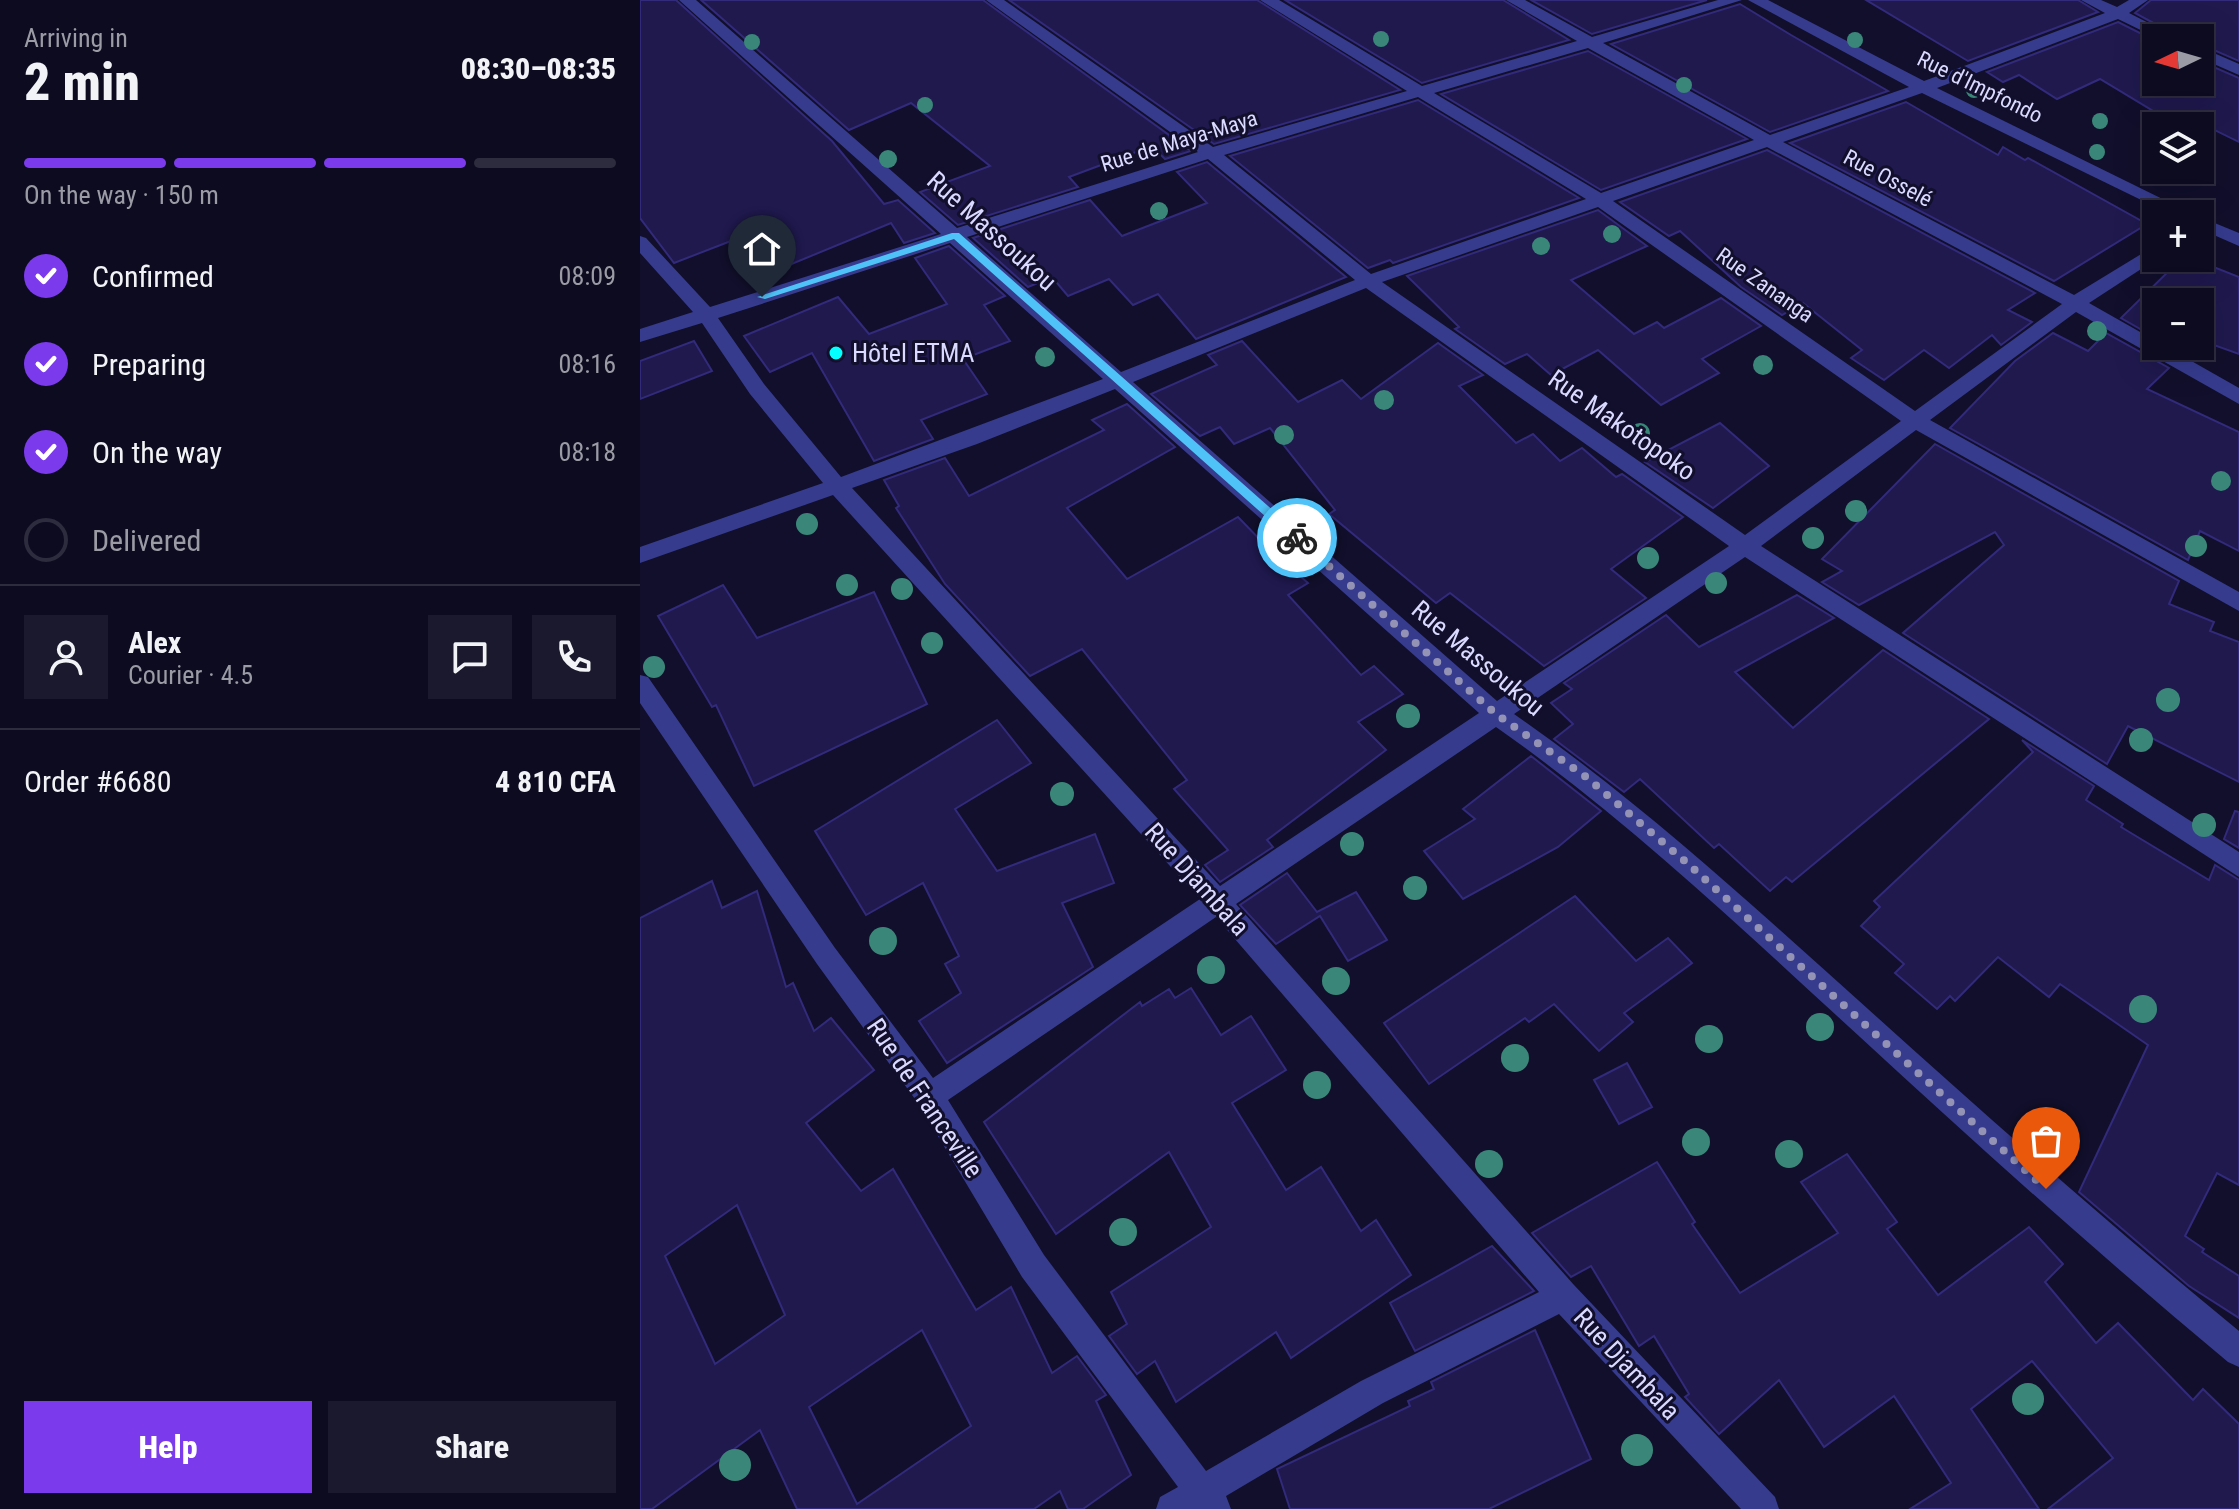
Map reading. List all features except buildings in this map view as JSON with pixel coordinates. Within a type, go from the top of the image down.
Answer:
[{"type":"street","name":"Rue Massoukou","points":[[687,0],[1496,714],[1586,777],[1686,862],[2069,1210],[2239,1351]]},
{"type":"street","name":"Rue Makotopoko","points":[[994,0],[1211,153],[1368,281],[1745,546],[2239,866]]},
{"type":"street","name":"Rue Zananga","points":[[1268,0],[1600,200],[1916,421],[2239,602]]},
{"type":"street","name":"Rue Osselé","points":[[1514,0],[1770,142],[2075,303],[2239,397]]},
{"type":"street","name":"Rue de Maya-Maya","points":[[640,336],[1211,153],[1734,0]]},
{"type":"street","name":"Rue d'Impfondo","points":[[1756,0],[1922,87],[2155,200]]},
{"type":"street","points":[[2089,0],[2142,25]]},
{"type":"street","points":[[640,555],[970,439],[1368,281],[1922,87],[2117,14],[2140,0]]},
{"type":"street","points":[[2214,58],[2239,70]]},
{"type":"street","points":[[2214,228],[2239,240]]},
{"type":"street","name":"Rue Djambala","points":[[640,242],[706,315],[757,389],[837,486],[1217,900],[1563,1296],[1763,1509]]},
{"type":"street","points":[[930,1096],[1745,546],[2075,303],[2142,260]]},
{"type":"street","name":"Rue de Franceville","points":[[640,684],[826,956],[930,1096],[1033,1266],[1208,1500]]},
{"type":"street","points":[[1172,1509],[1208,1500],[1372,1392],[1563,1296]]},
{"type":"way so far","points":[[1297,538],[1496,714],[1586,777],[1686,862],[2046,1189]]},
{"type":"place","name":"Hôtel ETMA","points":[[836,353]]},
{"type":"route","points":[[762,297],[956,235],[1297,538]]}]
